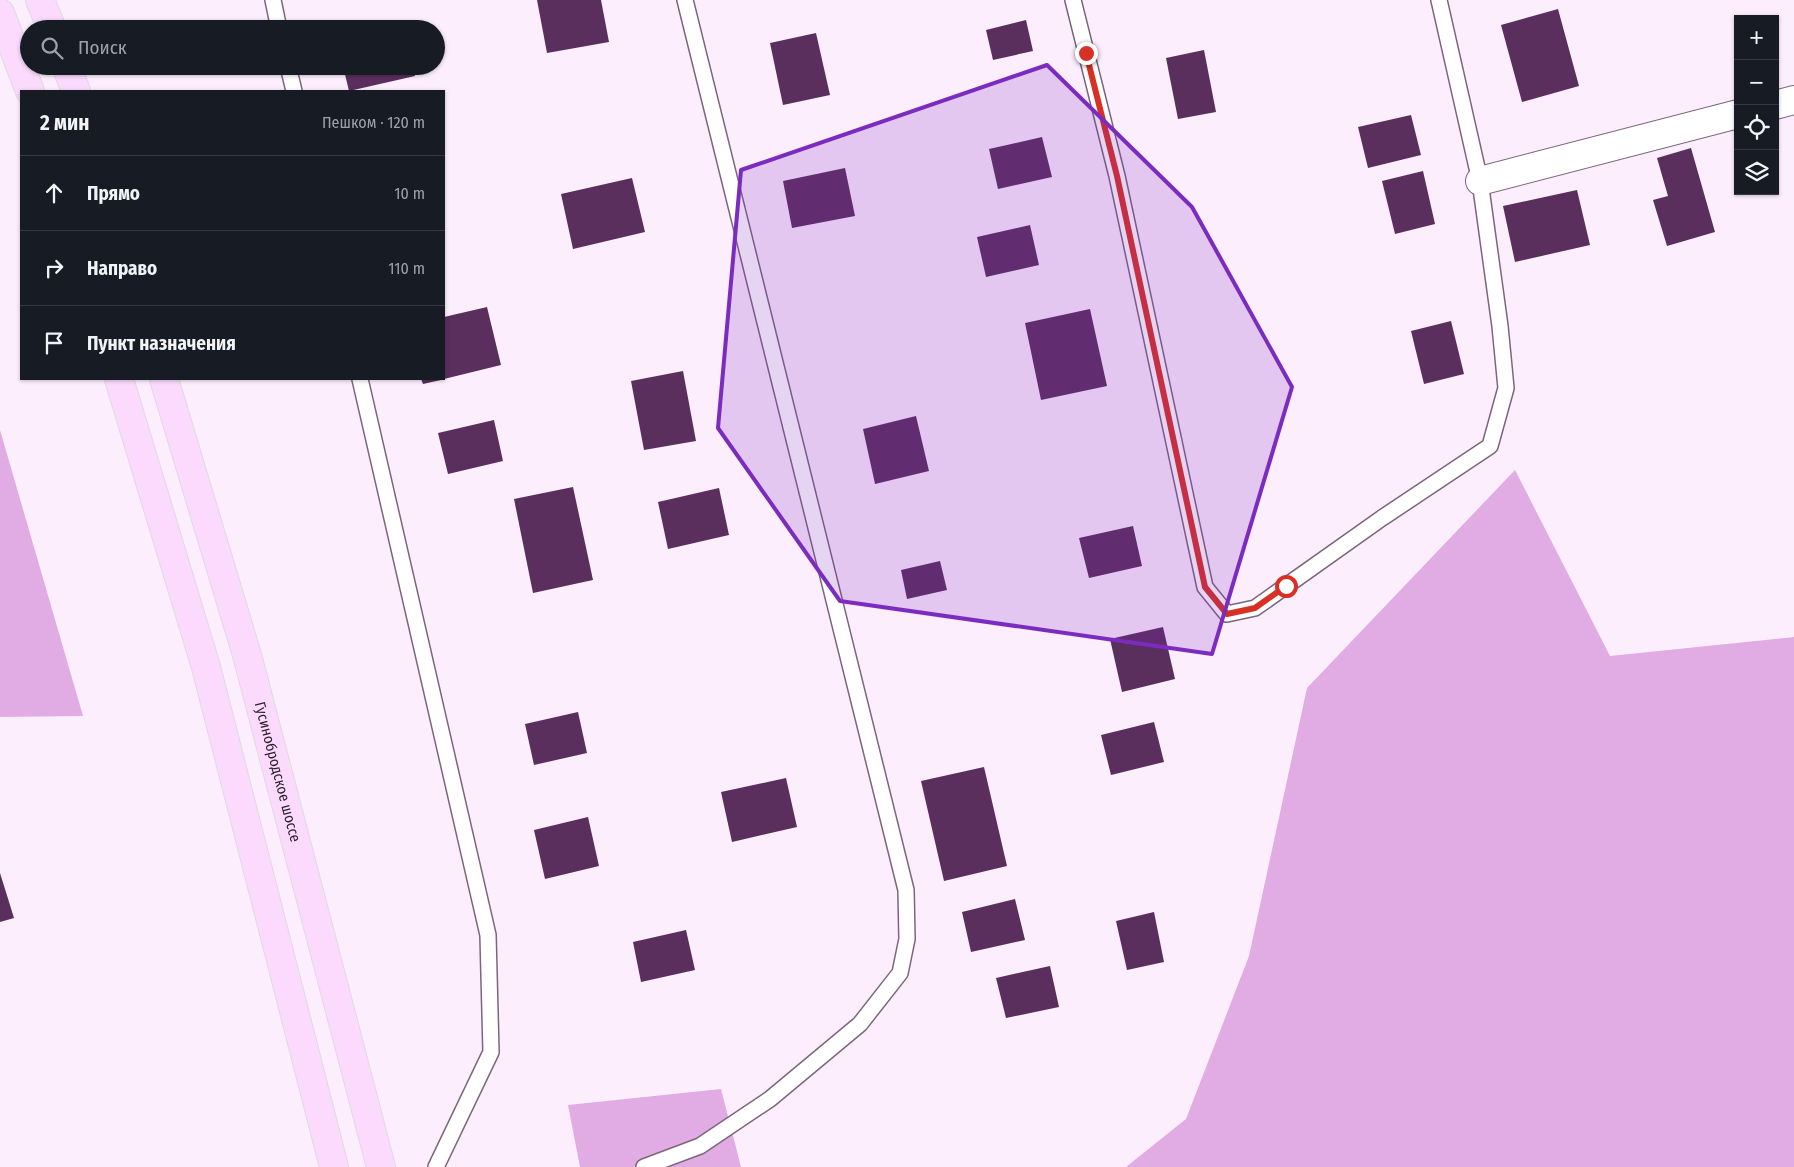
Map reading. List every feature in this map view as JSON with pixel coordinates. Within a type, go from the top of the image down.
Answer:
[{"type":"main road","points":[[40,0],[48,20]]},
{"type":"main road","points":[[0,13],[20,65]]},
{"type":"main road","points":[[24,75],[30,90]]},
{"type":"main road","points":[[70,75],[76,90]]},
{"type":"main road","points":[[119,380],[206,667],[334,1167]]},
{"type":"main road","name":"Гусинобродское шоссе","points":[[164,380],[247,654],[381,1167]]},
{"type":"street","points":[[1779,104],[1794,100]]},
{"type":"street","points":[[1480,181],[1734,115]]},
{"type":"lane","points":[[272,0],[277,20]]},
{"type":"lane","points":[[644,1167],[700,1146],[770,1099],[860,1024],[900,972],[907,938],[906,890],[685,0]]},
{"type":"lane","points":[[1073,0],[1117,176],[1205,587],[1227,614],[1255,608],[1382,518],[1490,446],[1506,388],[1500,326],[1480,181],[1438,0]]},
{"type":"lane","points":[[290,75],[294,90]]},
{"type":"lane","points":[[360,380],[488,935],[491,1052],[436,1167]]},
{"type":"highlighted area","points":[[1047,65],[1192,207],[1292,387],[1212,654],[840,601],[718,428],[741,170]]},
{"type":"shaded area","points":[[0,430],[83,716],[0,717]]},
{"type":"shaded area","points":[[1515,470],[1610,656],[1794,637],[1794,1167],[1126,1167],[1186,1119],[1249,956],[1307,688]]},
{"type":"shaded area","points":[[721,1089],[741,1167],[580,1167],[568,1105]]},
{"type":"building","points":[[537,0],[601,0],[609,42],[547,53]]},
{"type":"building","points":[[1558,9],[1579,86],[1522,102],[1501,25]]},
{"type":"building","points":[[1026,20],[1033,51],[993,60],[986,30]]},
{"type":"building","points":[[816,33],[830,95],[783,105],[770,43]]},
{"type":"building","points":[[1204,50],[1216,112],[1178,119],[1166,58]]},
{"type":"building","points":[[345,75],[415,75],[353,90],[349,90]]},
{"type":"building","points":[[1411,115],[1421,155],[1368,168],[1358,127]]},
{"type":"building","points":[[1042,137],[1052,177],[998,189],[989,149]]},
{"type":"building","points":[[1691,148],[1715,232],[1667,246],[1653,200],[1668,196],[1657,158]]},
{"type":"building","points":[[845,168],[855,216],[792,228],[783,181]]},
{"type":"building","points":[[1423,171],[1435,224],[1395,234],[1382,181]]},
{"type":"building","points":[[632,178],[645,232],[573,249],[561,194]]},
{"type":"building","points":[[1577,190],[1590,245],[1515,262],[1503,206]]},
{"type":"building","points":[[1030,225],[1039,265],[986,277],[977,237]]},
{"type":"building","points":[[487,307],[501,365],[445,379],[445,317]]},
{"type":"building","points":[[1090,309],[1107,386],[1041,400],[1025,323]]},
{"type":"building","points":[[1451,321],[1464,374],[1424,384],[1411,331]]},
{"type":"building","points":[[683,371],[696,441],[644,450],[631,381]]},
{"type":"building","points":[[421,380],[441,380],[423,384]]},
{"type":"building","points":[[916,416],[929,471],[875,484],[863,429]]},
{"type":"building","points":[[494,420],[503,461],[448,474],[438,433]]},
{"type":"building","points":[[573,487],[593,580],[533,593],[514,499]]},
{"type":"building","points":[[719,488],[729,535],[668,549],[658,502]]},
{"type":"building","points":[[1133,526],[1142,566],[1089,578],[1079,538]]},
{"type":"building","points":[[940,561],[947,590],[907,599],[901,570]]},
{"type":"building","points":[[1163,627],[1175,679],[1122,692],[1110,639]]},
{"type":"building","points":[[578,712],[587,753],[534,765],[525,724]]},
{"type":"building","points":[[1154,722],[1164,762],[1111,775],[1101,735]]},
{"type":"building","points":[[984,767],[1007,866],[944,881],[921,781]]},
{"type":"building","points":[[786,778],[797,827],[732,842],[721,792]]},
{"type":"building","points":[[588,817],[599,866],[545,879],[534,830]]},
{"type":"building","points":[[0,873],[14,918],[0,922]]},
{"type":"building","points":[[1015,899],[1025,940],[971,952],[962,912]]},
{"type":"building","points":[[1154,912],[1164,962],[1127,970],[1116,921]]},
{"type":"building","points":[[686,930],[695,970],[641,982],[633,942]]},
{"type":"building","points":[[1050,966],[1059,1007],[1006,1018],[996,978]]},
{"type":"route","points":[[1086,53],[1117,176],[1205,587],[1227,614],[1255,608],[1286,586]]}]
